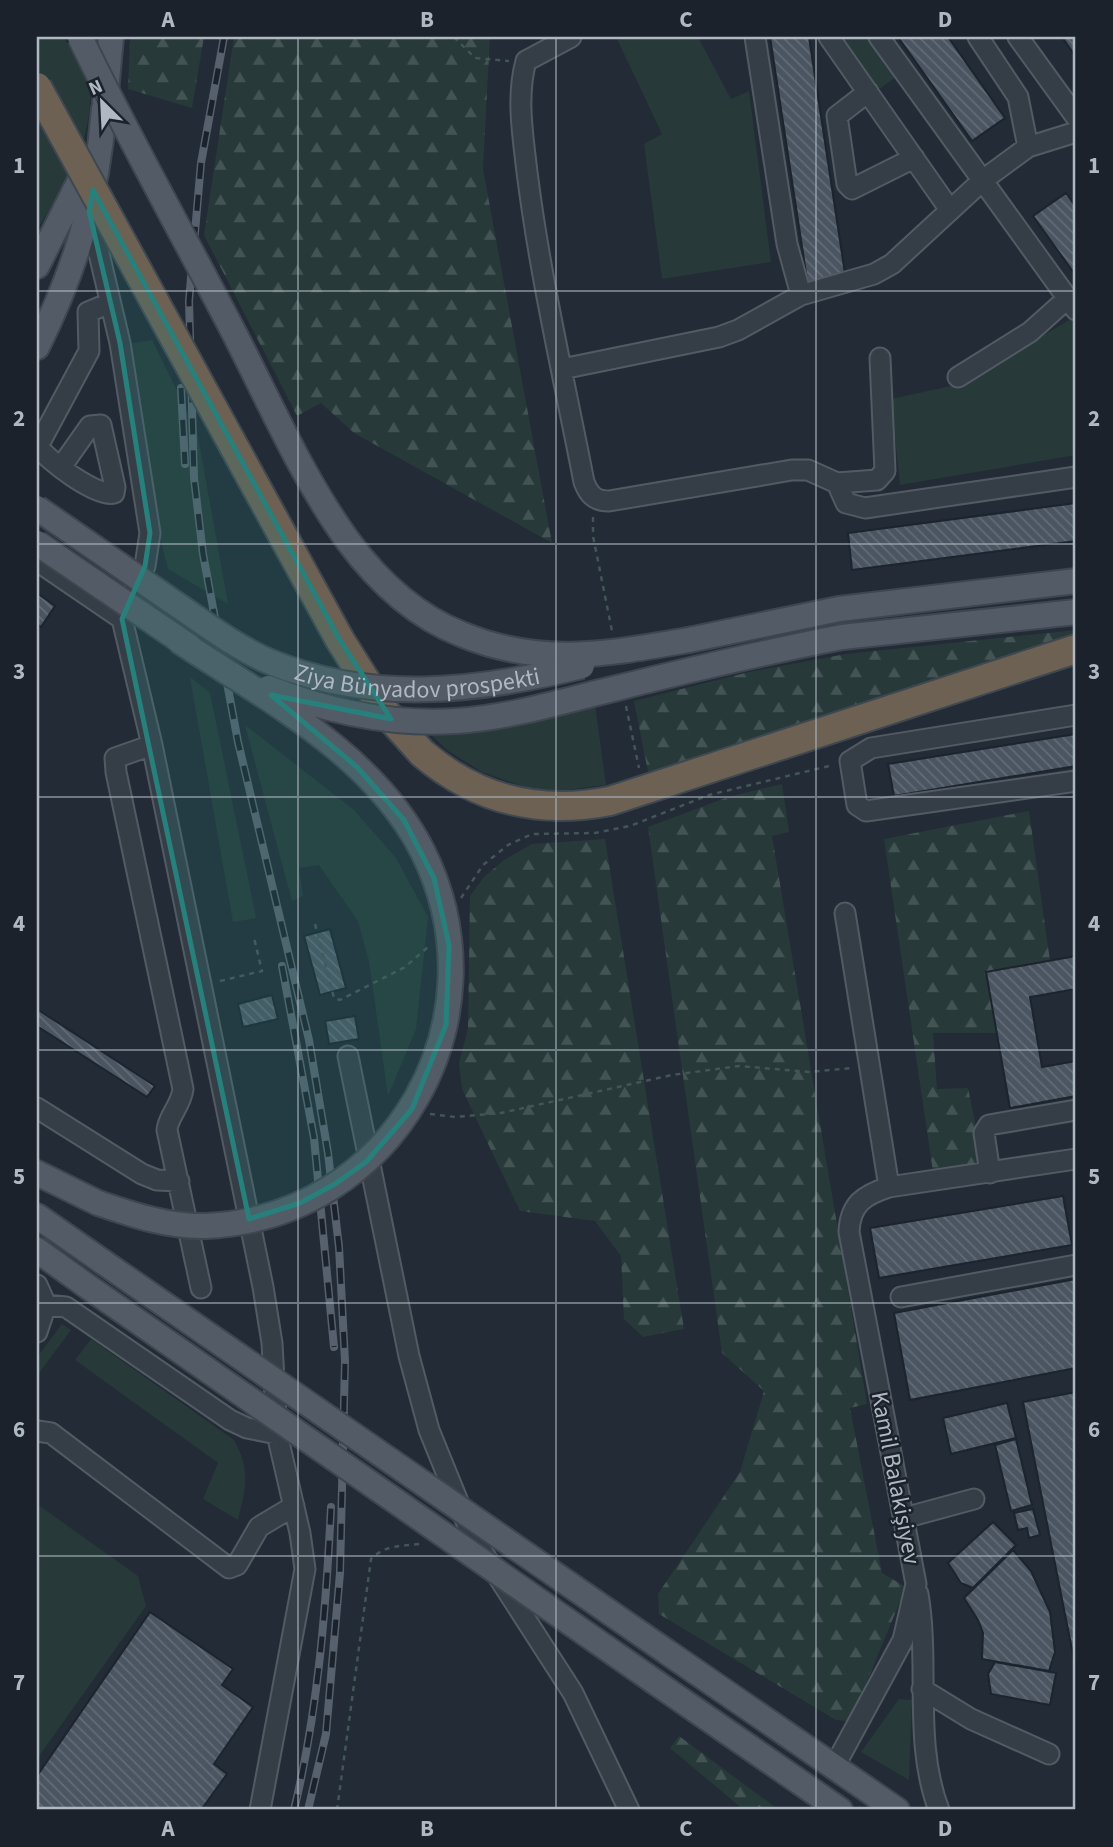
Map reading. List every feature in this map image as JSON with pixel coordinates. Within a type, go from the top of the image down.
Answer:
[{"type":"highway","points":[[37,87],[340,640],[386,713],[422,753],[474,788],[506,801],[562,808],[610,801],[1076,649]]},
{"type":"main road","points":[[80,37],[332,516],[378,577],[406,602],[459,634],[493,646],[548,657],[620,652],[689,640]]},
{"type":"main road","points":[[93,37],[130,135]]},
{"type":"main road","points":[[37,347],[79,252],[89,211],[111,37]]},
{"type":"main road","points":[[37,266],[88,164],[104,109]]},
{"type":"main road","name":"Ziya Bünyadov prospekti","points":[[37,508],[233,643],[265,660],[331,682],[413,692],[515,682],[689,640],[839,609],[1076,581]]},
{"type":"main road","name":"Ziya Bünyadov prospekti","points":[[37,543],[178,640],[264,687],[310,705],[363,717],[457,721],[550,704],[775,650],[842,637],[1076,612]]},
{"type":"main road","points":[[37,1172],[98,1203],[138,1217],[174,1224],[206,1226],[270,1214],[300,1203],[335,1184],[366,1162],[412,1109],[433,1064],[450,1000],[449,945],[434,877],[422,851],[384,793],[317,733],[178,640]]},
{"type":"main road","points":[[37,1216],[833,1769],[897,1810]]},
{"type":"main road","points":[[37,1250],[839,1810]]},
{"type":"street","points":[[571,37],[526,61],[522,75],[522,128],[533,226],[584,482],[592,496],[600,501],[792,470],[808,470],[837,483],[877,480],[885,471],[880,358]]},
{"type":"street","points":[[755,37],[787,244],[801,295]]},
{"type":"street","points":[[829,37],[950,210]]},
{"type":"street","points":[[879,37],[1072,304],[958,377]]},
{"type":"street","points":[[978,37],[1018,97],[1028,147]]},
{"type":"street","points":[[1018,37],[1076,117]]},
{"type":"street","points":[[868,92],[837,116],[847,184],[852,189],[865,185],[914,158]]},
{"type":"street","points":[[562,369],[719,337],[738,330],[801,295],[874,274],[892,264],[983,180],[1028,147],[1076,132]]},
{"type":"street","points":[[89,211],[132,412],[149,533],[145,566],[122,619],[152,745],[269,1321],[277,1434],[304,1555],[303,1581],[260,1810]]},
{"type":"street","points":[[61,467],[42,452],[39,440],[89,351],[88,312],[110,303]]},
{"type":"street","points":[[837,483],[846,503],[865,508],[1076,477]]},
{"type":"street","points":[[37,561],[122,619]]},
{"type":"street","points":[[1076,715],[871,748],[850,761],[850,777],[858,805],[866,811],[1076,780]]},
{"type":"street","points":[[152,745],[115,758],[183,1089],[182,1103],[168,1123],[201,1288]]},
{"type":"street","points":[[845,913],[889,1187],[1076,1158]]},
{"type":"street","points":[[348,1056],[409,1356],[429,1430],[472,1536],[573,1693],[629,1810]]},
{"type":"street","points":[[37,1108],[142,1174],[157,1180],[179,1181]]},
{"type":"street","points":[[990,1173],[984,1133],[989,1125],[1076,1110]]},
{"type":"street","name":"Kamil Balakişiyev","points":[[833,1769],[902,1640],[916,1584],[849,1231],[852,1212],[859,1201],[871,1193],[889,1187]]},
{"type":"street","points":[[901,1297],[1076,1265]]},
{"type":"street","points":[[37,1285],[47,1305],[37,1332]]},
{"type":"street","points":[[47,1305],[66,1307],[230,1420],[247,1428],[277,1434]]},
{"type":"street","points":[[37,1431],[51,1433],[229,1568],[237,1565],[259,1527],[294,1506]]},
{"type":"street","points":[[904,1518],[974,1499]]},
{"type":"street","points":[[916,1584],[924,1630],[922,1689],[929,1783],[939,1810]]},
{"type":"street","points":[[922,1689],[971,1719],[1049,1754]]},
{"type":"path","points":[[454,37],[475,58],[526,61]]},
{"type":"path","points":[[532,834],[603,832],[630,826],[709,795],[850,761]]},
{"type":"path","points":[[315,923],[332,991]]},
{"type":"path","points":[[202,985],[262,971],[254,938]]},
{"type":"path","points":[[428,1114],[455,1117],[501,1113],[672,1075],[739,1066],[809,1072],[869,1067]]},
{"type":"path","points":[[337,1810],[371,1559],[379,1551],[389,1547],[421,1544]]},
{"type":"highlighted area","points":[[93,190],[340,640],[391,719],[271,695],[357,767],[404,820],[434,878],[449,945],[446,1025],[412,1109],[366,1162],[335,1184],[300,1203],[249,1219],[122,619],[145,566],[150,533],[120,343],[89,211]]},
{"type":"green space","points":[[37,37],[64,37],[84,75],[90,96],[86,132],[80,149],[65,183],[37,230]]},
{"type":"green space","points":[[130,37],[204,37],[192,108],[128,89]]},
{"type":"green space","points":[[234,37],[490,37],[483,169],[552,543],[354,433],[321,403],[297,416],[204,235]]},
{"type":"green space","points":[[616,37],[698,37],[731,99],[749,91],[771,262],[662,279],[644,144],[662,134]]},
{"type":"green space","points":[[840,37],[869,37],[897,76],[877,91]]},
{"type":"green space","points":[[1071,319],[1076,326],[1076,455],[900,485],[891,399],[960,384]]},
{"type":"green space","points":[[152,340],[197,431],[228,604],[168,569],[157,526],[127,344]]},
{"type":"green space","points":[[1076,630],[1076,637],[649,777],[634,701],[749,672],[846,654]]},
{"type":"green space","points":[[190,677],[210,693],[256,918],[233,922]]},
{"type":"green space","points":[[595,704],[606,785],[541,793],[482,772],[448,751],[429,733]]},
{"type":"green space","points":[[245,725],[354,810],[396,858],[428,917],[416,1029],[388,1096],[369,961],[358,921],[319,865],[299,868],[303,896],[292,901]]},
{"type":"green space","points":[[782,784],[789,832],[772,836],[867,1404],[850,1408],[882,1573],[906,1587],[853,1715],[845,1721],[836,1720],[659,1614],[658,1594],[740,1472],[764,1391],[722,1353],[648,827],[728,797]]},
{"type":"green space","points":[[1029,811],[1050,961],[997,1033],[933,1033],[937,1089],[968,1088],[983,1161],[933,1172],[884,839]]},
{"type":"green space","points":[[605,839],[684,1329],[643,1337],[624,1319],[621,1256],[595,1221],[520,1211],[462,1089],[459,1063],[468,1028],[470,896],[484,877],[504,860],[532,844]]},
{"type":"green space","points":[[62,1324],[71,1330],[37,1376],[37,1357]]},
{"type":"green space","points":[[91,1339],[234,1440],[245,1470],[238,1520],[203,1499],[218,1463],[75,1360]]},
{"type":"green space","points":[[37,1504],[138,1576],[146,1606],[37,1759]]},
{"type":"green space","points":[[899,1699],[912,1700],[909,1780],[861,1752]]},
{"type":"green space","points":[[679,1736],[779,1810],[744,1810],[670,1748]]},
{"type":"building","points":[[770,37],[809,37],[846,280],[808,286]]},
{"type":"building","points":[[898,37],[948,37],[1005,118],[972,141]]},
{"type":"building","points":[[1062,37],[1076,37],[1076,57]]},
{"type":"building","points":[[1066,193],[1076,207],[1076,276],[1033,216]]},
{"type":"building","points":[[1076,503],[1076,541],[852,570],[848,533]]},
{"type":"building","points":[[37,593],[55,606],[41,627],[37,624]]},
{"type":"building","points":[[1076,734],[1076,766],[894,796],[888,764]]},
{"type":"building","points":[[330,929],[346,988],[320,995],[304,936]]},
{"type":"building","points":[[1076,956],[1076,989],[1030,997],[1042,1067],[1076,1061],[1076,1096],[1010,1108],[986,972]]},
{"type":"building","points":[[272,995],[278,1019],[243,1027],[238,1004]]},
{"type":"building","points":[[37,1009],[155,1086],[147,1097],[37,1026]]},
{"type":"building","points":[[355,1016],[359,1039],[329,1044],[325,1021]]},
{"type":"building","points":[[1063,1196],[1072,1245],[879,1278],[870,1228]]},
{"type":"building","points":[[1076,1279],[1076,1368],[910,1400],[894,1313]]},
{"type":"building","points":[[1076,1392],[1076,1670],[1023,1402]]},
{"type":"building","points":[[1007,1403],[1016,1438],[951,1454],[943,1418]]},
{"type":"building","points":[[1016,1439],[1032,1505],[1011,1511],[995,1445]]},
{"type":"building","points":[[1033,1509],[1040,1535],[1029,1538],[1027,1528],[1018,1530],[1014,1513]]},
{"type":"building","points":[[993,1522],[1016,1545],[973,1588],[961,1583],[948,1563]]},
{"type":"building","points":[[1013,1550],[1031,1571],[1050,1612],[1055,1652],[1049,1671],[982,1659],[983,1633],[964,1598]]},
{"type":"building","points":[[150,1612],[233,1669],[222,1685],[253,1707],[214,1764],[227,1774],[201,1810],[37,1810],[37,1776]]},
{"type":"building","points":[[995,1662],[1056,1673],[1050,1705],[991,1694],[988,1674]]},
{"type":"railway","points":[[224,37],[201,163],[189,301],[194,478],[203,554],[238,742],[309,1040],[328,1153],[339,1247],[345,1361],[340,1573],[326,1734],[308,1810]]},
{"type":"railway","points":[[181,388],[185,464]]},
{"type":"railway","points":[[282,966],[314,1138],[334,1347]]},
{"type":"railway","points":[[294,1810],[320,1660],[331,1507]]}]
